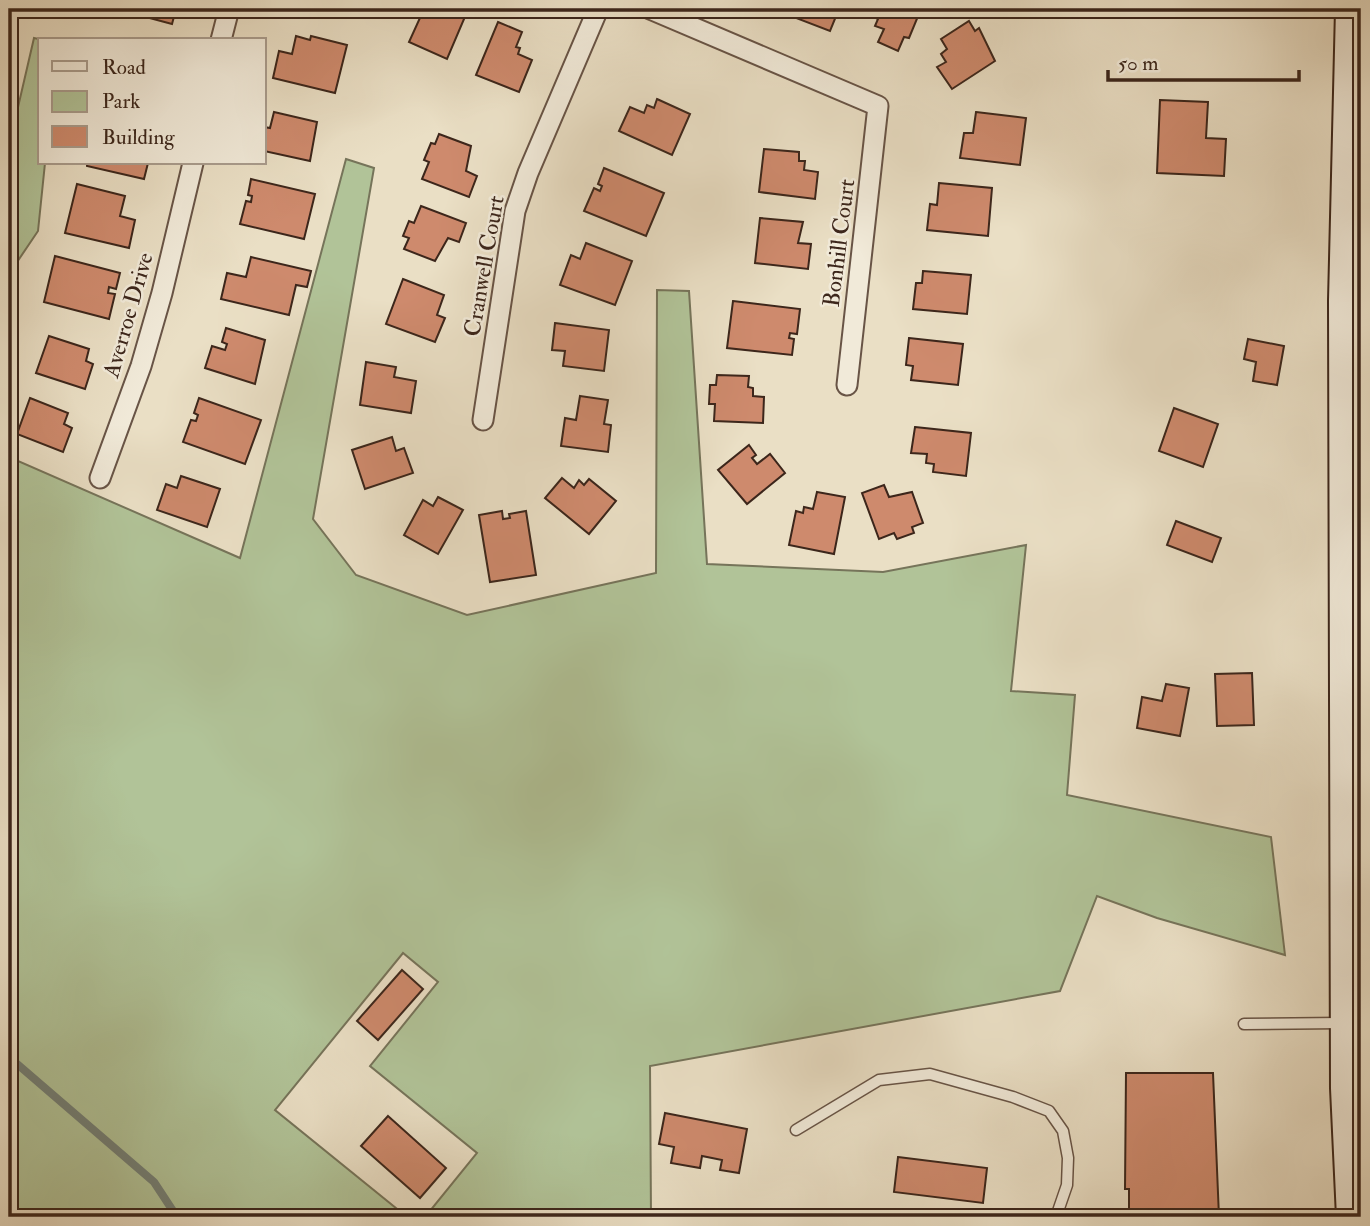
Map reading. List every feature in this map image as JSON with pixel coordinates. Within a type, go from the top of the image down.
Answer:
[{"type":"main road","points":[[1350,9],[1343,301],[1353,539],[1353,757],[1346,1023],[1351,1217]]},
{"type":"street","points":[[222,38],[229,9]]},
{"type":"street","name":"Cranwell Court","points":[[483,420],[515,211],[528,173],[598,9]]},
{"type":"street","name":"Bonhill Court","points":[[650,9],[878,106],[847,385]]},
{"type":"street","name":"Averroe Drive","points":[[100,478],[141,366],[162,293],[192,164]]},
{"type":"lane","points":[[1244,1024],[1346,1023]]},
{"type":"lane","points":[[796,1130],[879,1080],[930,1074],[1013,1097],[1049,1111],[1063,1130],[1068,1158],[1067,1185],[1056,1217]]},
{"type":"green space","points":[[34,38],[38,39],[38,164],[45,164],[38,231],[9,274],[9,146]]},
{"type":"green space","points":[[346,159],[374,168],[313,519],[356,575],[467,615],[656,573],[657,290],[689,291],[707,564],[883,572],[1026,545],[1011,691],[1075,695],[1067,795],[1271,837],[1285,955],[1157,918],[1097,896],[1060,991],[650,1066],[651,1217],[425,1217],[477,1153],[370,1066],[438,982],[403,953],[275,1110],[407,1217],[9,1217],[9,457],[240,558]]},
{"type":"building","points":[[116,9],[176,9],[172,24]]},
{"type":"building","points":[[424,9],[460,9],[467,12],[447,59],[409,42]]},
{"type":"building","points":[[792,9],[839,9],[830,31],[796,18],[798,11]]},
{"type":"building","points":[[875,9],[921,9],[909,38],[904,37],[898,51],[878,42],[884,29],[875,26],[878,19],[872,16]]},
{"type":"building","points":[[969,21],[975,31],[979,28],[995,61],[952,89],[937,67],[946,62],[941,54],[947,49],[941,39]]},
{"type":"building","points":[[498,22],[522,32],[516,47],[520,48],[518,54],[532,60],[519,92],[476,75]]},
{"type":"building","points":[[296,36],[310,40],[311,36],[347,45],[335,93],[273,78],[279,51],[292,54]]},
{"type":"building","points":[[657,99],[690,114],[672,155],[619,131],[630,107],[644,113],[647,105],[654,108]]},
{"type":"building","points":[[1160,100],[1208,102],[1206,138],[1226,139],[1224,176],[1157,173]]},
{"type":"building","points":[[274,112],[317,122],[310,161],[266,151],[266,127],[270,128]]},
{"type":"building","points":[[976,112],[1026,118],[1020,165],[960,158],[964,133],[973,133]]},
{"type":"building","points":[[439,134],[471,146],[466,171],[477,176],[469,197],[422,179],[429,162],[424,160],[431,143],[435,144]]},
{"type":"building","points":[[764,149],[799,152],[799,161],[805,161],[804,170],[818,172],[815,199],[759,192]]},
{"type":"building","points":[[87,164],[148,164],[144,179]]},
{"type":"building","points":[[604,168],[664,193],[646,236],[584,211],[594,188],[600,191],[602,186],[598,184]]},
{"type":"building","points":[[251,179],[315,194],[304,239],[240,224],[246,201],[251,202],[252,196],[248,195]]},
{"type":"building","points":[[939,183],[992,188],[988,236],[927,230],[930,204],[937,205]]},
{"type":"building","points":[[77,184],[125,196],[120,216],[135,220],[129,248],[65,233]]},
{"type":"building","points":[[421,206],[466,223],[459,242],[448,238],[435,261],[404,249],[409,238],[403,236],[409,221],[414,223]]},
{"type":"building","points":[[760,218],[803,222],[798,243],[811,244],[808,269],[755,263]]},
{"type":"building","points":[[586,243],[632,261],[615,305],[560,285],[571,255],[580,259]]},
{"type":"building","points":[[55,256],[120,273],[116,289],[109,287],[108,293],[115,294],[109,319],[44,302]]},
{"type":"building","points":[[251,257],[311,271],[307,287],[296,285],[289,315],[221,299],[227,273],[246,277]]},
{"type":"building","points":[[923,271],[971,275],[967,314],[913,309],[916,283],[922,283]]},
{"type":"building","points":[[403,279],[444,295],[437,315],[445,318],[435,342],[386,324]]},
{"type":"building","points":[[733,301],[800,309],[797,334],[790,333],[789,338],[794,339],[792,355],[727,348]]},
{"type":"building","points":[[555,323],[609,330],[604,371],[563,366],[565,351],[552,350]]},
{"type":"building","points":[[226,328],[265,340],[255,384],[205,368],[212,346],[225,350],[227,344],[222,342]]},
{"type":"building","points":[[49,336],[89,349],[86,361],[93,364],[85,389],[36,373]]},
{"type":"building","points":[[909,338],[963,344],[958,385],[911,380],[913,366],[906,365]]},
{"type":"building","points":[[1248,339],[1284,346],[1277,385],[1253,381],[1256,362],[1244,359]]},
{"type":"building","points":[[366,362],[396,367],[394,377],[416,381],[411,413],[360,405]]},
{"type":"building","points":[[717,375],[749,376],[748,387],[753,388],[753,396],[764,397],[763,423],[714,421],[715,404],[709,404],[710,385],[716,385]]},
{"type":"building","points":[[580,396],[608,400],[604,424],[611,425],[608,452],[561,446],[565,418],[576,420]]},
{"type":"building","points":[[30,398],[68,413],[64,424],[72,428],[63,452],[17,434]]},
{"type":"building","points":[[199,398],[261,420],[245,464],[183,442],[191,420],[196,421],[198,415],[194,413]]},
{"type":"building","points":[[1174,408],[1218,424],[1203,467],[1159,451]]},
{"type":"building","points":[[915,427],[971,433],[966,476],[933,472],[934,464],[926,463],[927,454],[911,453]]},
{"type":"building","points":[[392,437],[396,451],[404,448],[413,473],[365,489],[352,450]]},
{"type":"building","points":[[749,445],[756,455],[752,458],[757,464],[770,454],[785,473],[747,504],[718,470]]},
{"type":"building","points":[[181,476],[220,489],[207,527],[157,510],[166,484],[177,488]]},
{"type":"building","points":[[562,478],[574,488],[579,480],[584,485],[589,479],[616,501],[589,534],[545,498]]},
{"type":"building","points":[[884,485],[889,497],[912,492],[923,523],[912,527],[914,533],[897,539],[894,533],[879,539],[862,493]]},
{"type":"building","points":[[817,492],[845,497],[834,554],[789,545],[796,511],[803,513],[804,507],[813,509]]},
{"type":"building","points":[[438,497],[463,510],[438,554],[404,535],[423,500],[433,506]]},
{"type":"building","points":[[502,511],[503,519],[510,518],[509,514],[526,511],[536,575],[490,582],[479,515]]},
{"type":"building","points":[[1176,521],[1221,538],[1212,562],[1167,545]]},
{"type":"building","points":[[1252,673],[1254,725],[1217,726],[1215,674]]},
{"type":"building","points":[[1166,684],[1189,688],[1180,736],[1137,728],[1142,697],[1162,701]]},
{"type":"building","points":[[402,970],[423,989],[378,1040],[357,1021]]},
{"type":"building","points":[[1126,1073],[1213,1073],[1219,1217],[1129,1217],[1129,1189],[1125,1189]]},
{"type":"building","points":[[665,1113],[747,1129],[739,1173],[720,1170],[722,1160],[702,1156],[700,1168],[671,1163],[674,1147],[659,1144]]},
{"type":"building","points":[[388,1116],[446,1168],[420,1198],[361,1146]]},
{"type":"building","points":[[898,1157],[987,1168],[983,1203],[894,1192]]},
{"type":"waterway","points":[[9,1057],[154,1182],[177,1217]]}]
